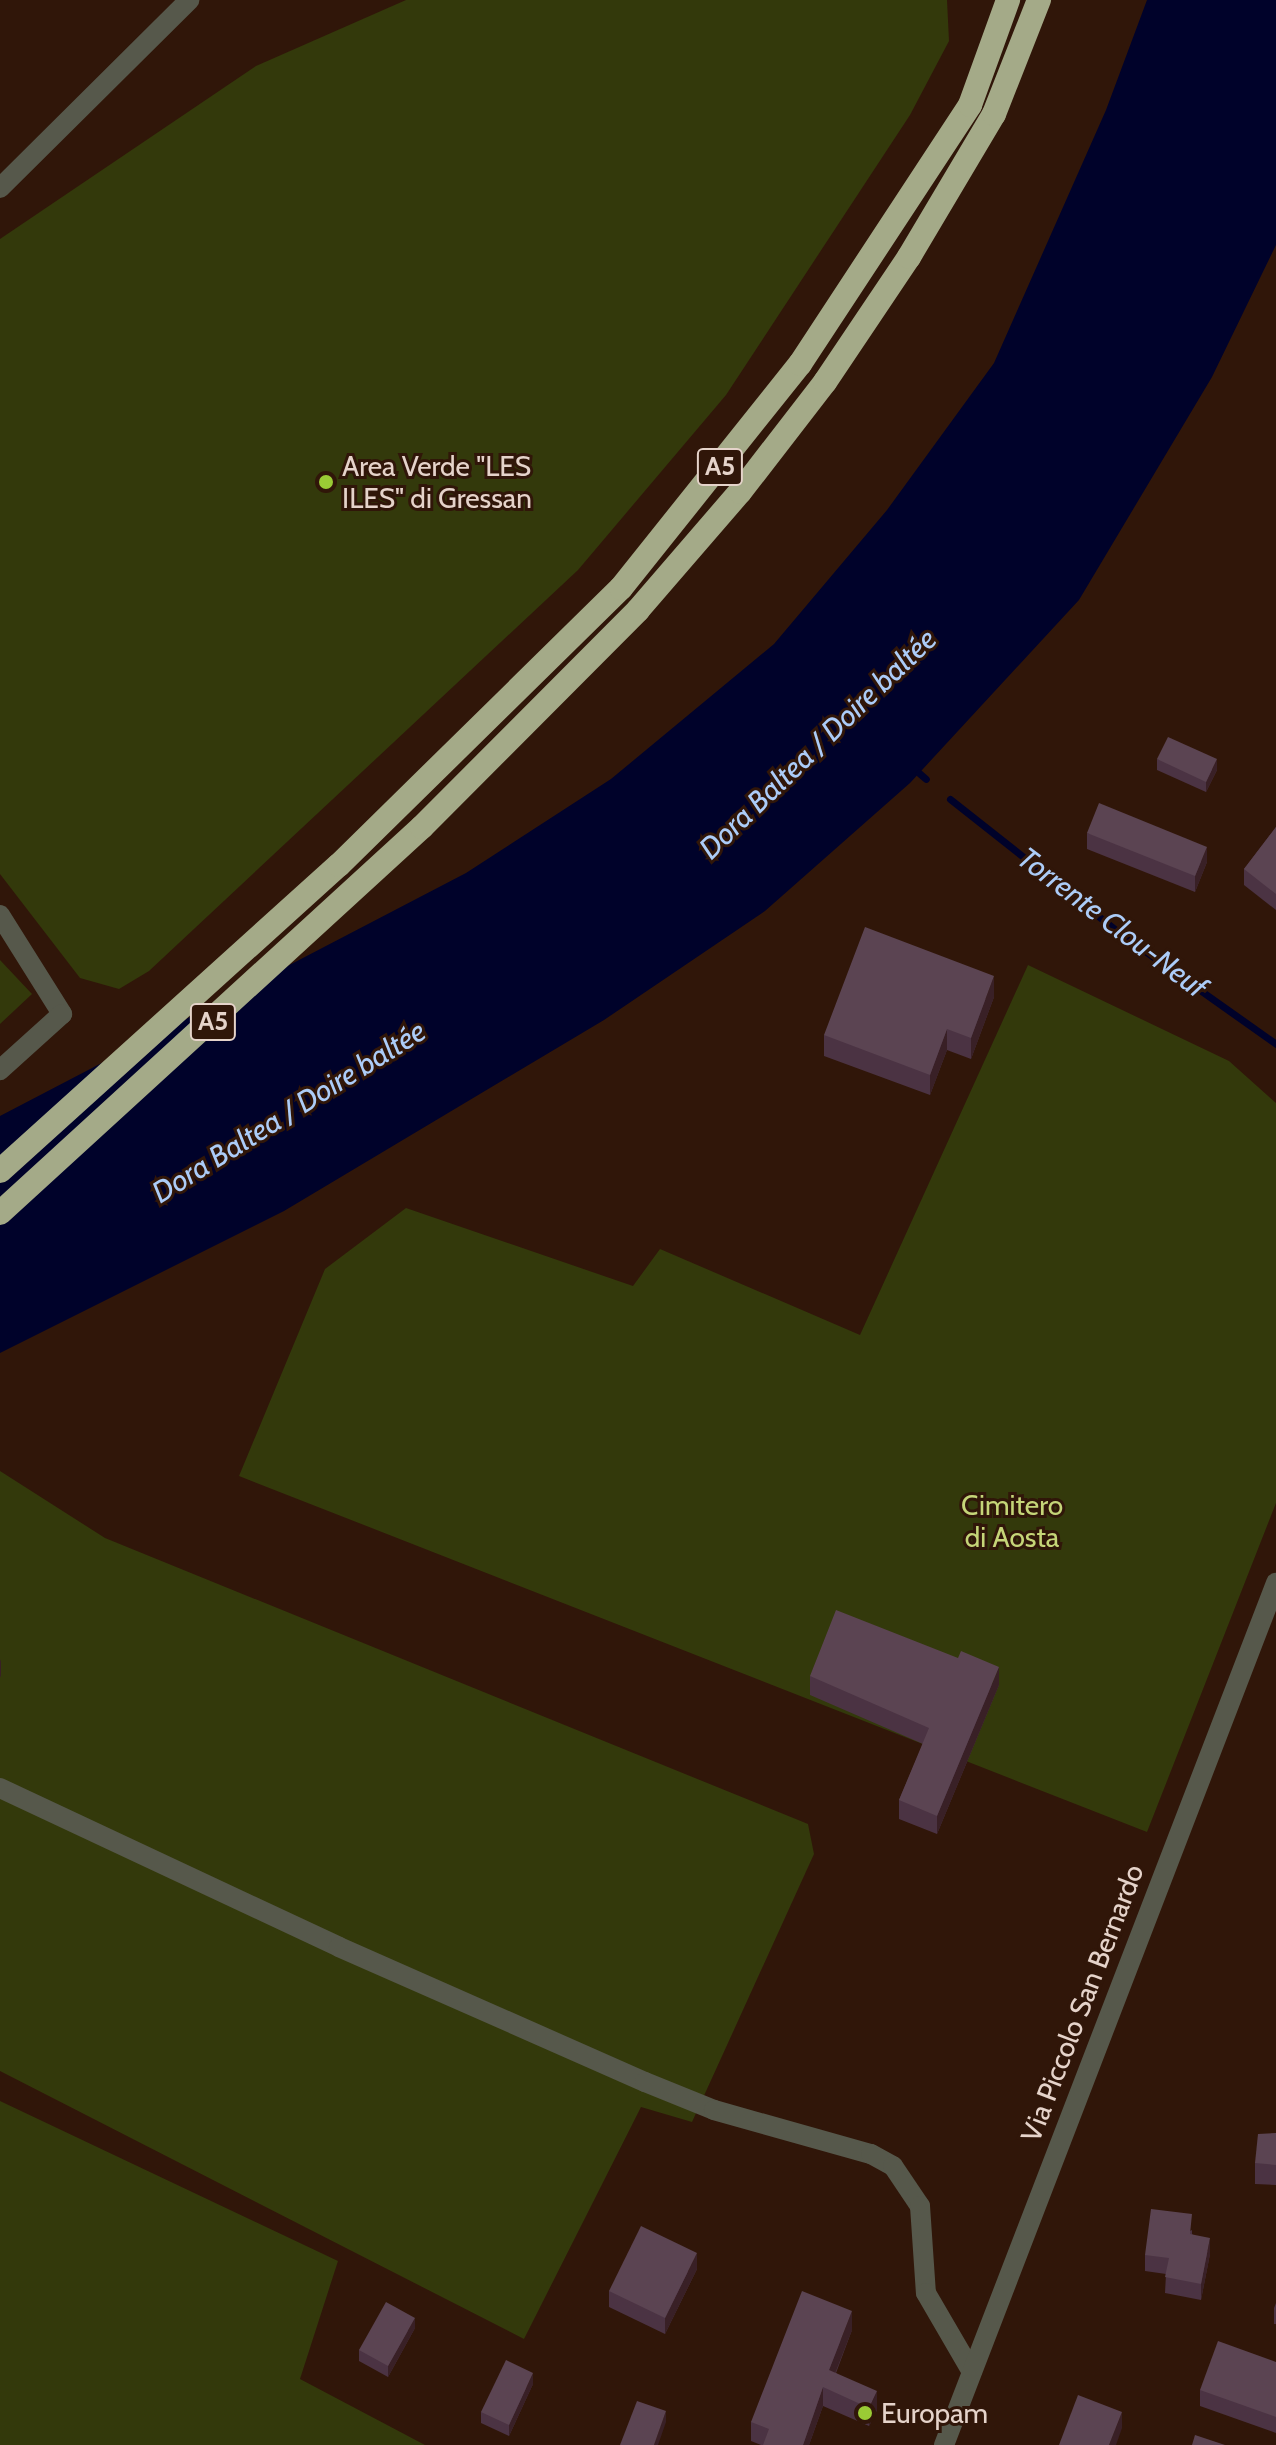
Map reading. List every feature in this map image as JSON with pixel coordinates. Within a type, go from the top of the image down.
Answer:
[{"type":"highway","name":"A5","points":[[0,1171],[339,865],[621,588],[800,364],[970,105],[1008,0]]},
{"type":"highway","name":"A5","points":[[0,1213],[422,827],[638,610],[740,492],[825,382],[909,257],[994,114],[1039,0]]},
{"type":"street","points":[[0,188],[189,0]]},
{"type":"street","points":[[0,915],[62,1014],[0,1070]]},
{"type":"street","name":"Via Piccolo San Bernardo","points":[[944,2445],[1276,1583]]},
{"type":"street","points":[[0,1788],[339,1947],[645,2082],[714,2110],[871,2154],[893,2166],[920,2206],[926,2293],[972,2372]]},
{"type":"green space","name":"Area Verde \"LES ILES\" di Gressan","points":[[406,0],[947,0],[949,41],[910,115],[726,395],[578,570],[149,971],[119,989],[80,978],[0,874],[0,239],[256,66]]},
{"type":"green space","points":[[0,960],[32,994],[0,1024]]},
{"type":"green space","name":"Cimitero di Aosta","points":[[1028,965],[1229,1061],[1276,1103],[1276,1503],[1147,1832],[239,1476],[325,1269],[406,1208],[633,1286],[660,1249],[860,1335]]},
{"type":"green space","points":[[0,1471],[105,1538],[808,1824],[814,1854],[692,2122],[641,2107],[524,2339],[0,2071]]},
{"type":"green space","points":[[0,2101],[338,2261],[300,2379],[425,2445],[0,2445]]},
{"type":"water","name":"Dora Baltea / Doire baltée","points":[[1147,0],[1276,0],[1276,245],[1212,377],[1079,600],[910,783],[765,911],[604,1020],[284,1211],[0,1353],[0,1116],[466,873],[611,779],[774,644],[887,510],[994,363],[1106,110]]},
{"type":"building","points":[[1168,737],[1217,759],[1206,782],[1157,759]]},
{"type":"building","points":[[1099,803],[1207,847],[1195,876],[1087,833]]},
{"type":"building","points":[[1276,827],[1276,894],[1244,869]]},
{"type":"building","points":[[865,927],[994,976],[971,1038],[947,1029],[930,1075],[824,1035]]},
{"type":"building","points":[[836,1610],[958,1658],[961,1651],[999,1667],[937,1816],[899,1800],[929,1728],[810,1676]]},
{"type":"building","points":[[1276,2133],[1276,2165],[1255,2163],[1258,2134]]},
{"type":"building","points":[[1151,2209],[1192,2214],[1190,2234],[1210,2238],[1201,2284],[1165,2277],[1169,2258],[1145,2255]]},
{"type":"building","points":[[641,2226],[697,2253],[665,2318],[609,2291]]},
{"type":"building","points":[[802,2291],[852,2311],[829,2370],[877,2391],[869,2408],[823,2387],[803,2445],[763,2445],[769,2429],[751,2422]]},
{"type":"building","points":[[386,2302],[415,2318],[388,2366],[359,2350]]},
{"type":"building","points":[[1218,2341],[1276,2362],[1276,2417],[1200,2390]]},
{"type":"building","points":[[506,2360],[533,2373],[509,2425],[481,2412]]},
{"type":"building","points":[[1078,2395],[1122,2412],[1109,2445],[1059,2445]]},
{"type":"building","points":[[637,2401],[666,2411],[654,2445],[620,2445]]},
{"type":"building","points":[[1195,2435],[1225,2445],[1192,2445]]},
{"type":"waterway","name":"Torrente Clou-Neuf","points":[[919,773],[926,779]]},
{"type":"waterway","name":"Torrente Clou-Neuf","points":[[950,799],[1125,937],[1276,1044]]},
{"type":"place","name":"Area Verde \"LES ILES\" di Gressan","points":[[326,482]]},
{"type":"place","name":"Europam","points":[[865,2413]]}]
